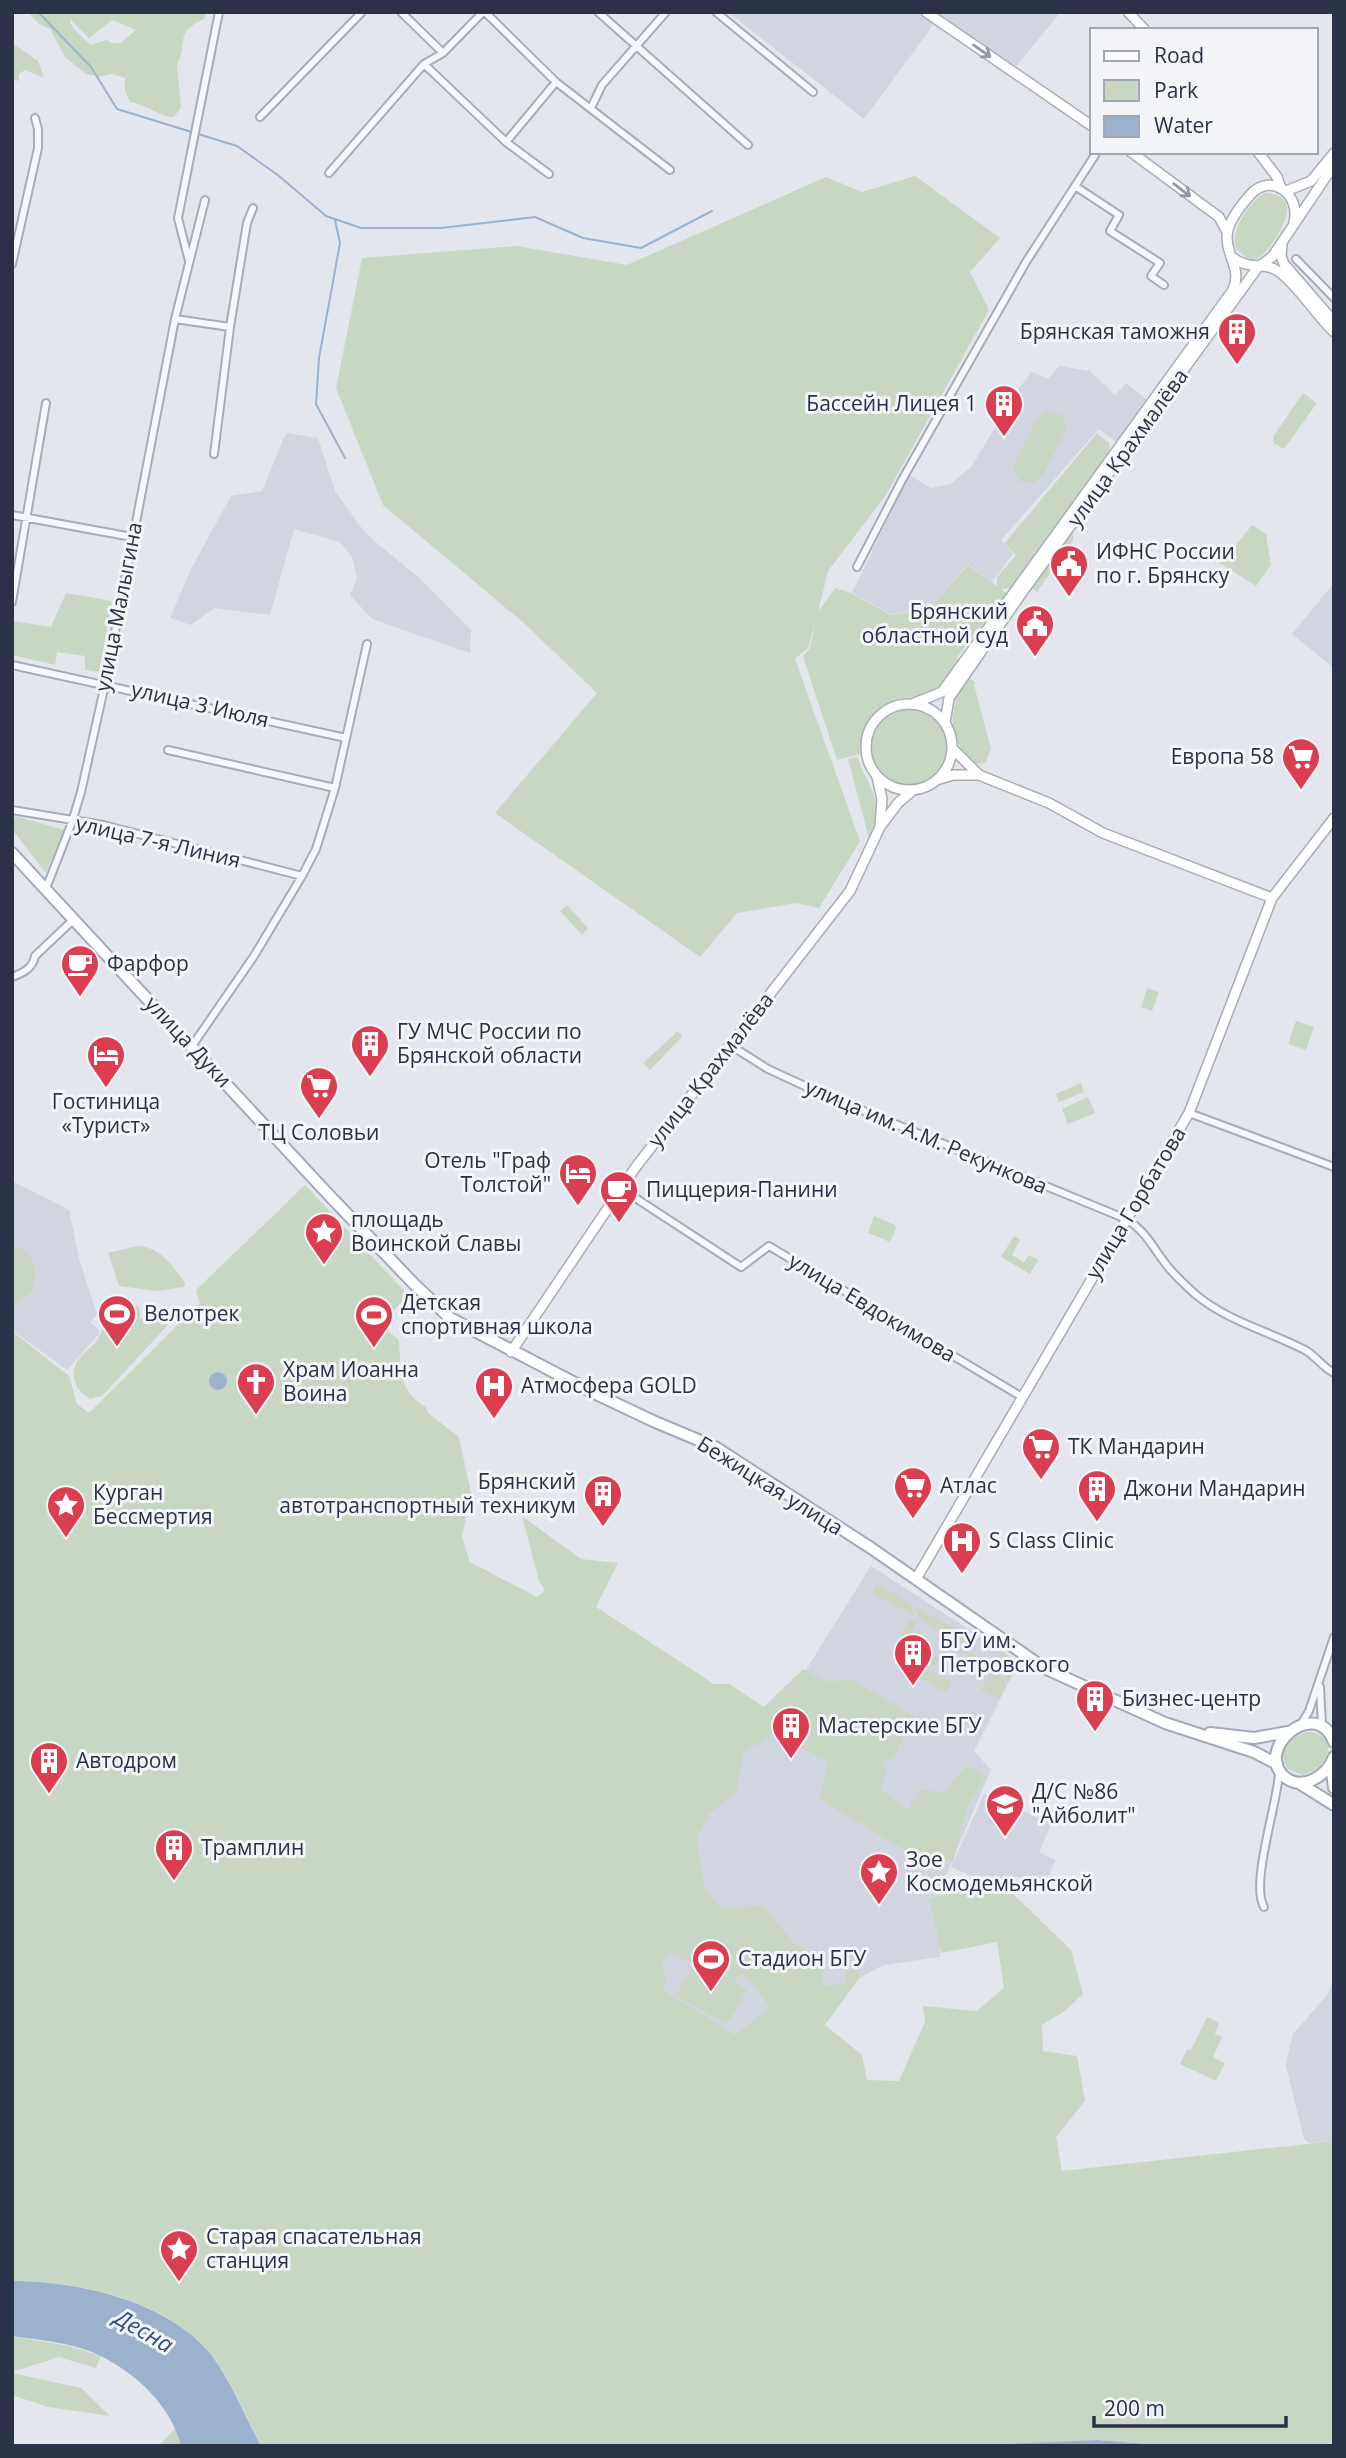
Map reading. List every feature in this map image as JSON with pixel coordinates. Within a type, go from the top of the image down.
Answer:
[{"type":"main road","points":[[926,12],[1090,125]]},
{"type":"main road","points":[[1128,12],[1142,28]]},
{"type":"main road","points":[[1227,232],[1251,194],[1264,187],[1283,189],[1311,181],[1334,153]]},
{"type":"main road","points":[[945,723],[946,695],[1233,290],[1237,280],[1227,232],[1219,217],[1134,154]]},
{"type":"main road","points":[[1260,154],[1295,204],[1294,222]]},
{"type":"main road","points":[[1258,267],[1272,257],[1334,165]]},
{"type":"main road","points":[[1283,240],[1281,256],[1284,264],[1334,321]]},
{"type":"main road","points":[[1232,257],[1248,267],[1272,268],[1281,273],[1334,332]]},
{"type":"main road","name":"улица Крахмалёва","points":[[946,695],[1258,267]]},
{"type":"main road","points":[[880,827],[882,799],[866,748],[871,728],[876,720],[892,708],[946,695]]},
{"type":"main road","points":[[912,704],[933,711],[945,723],[951,736],[953,749],[947,770],[938,780]]},
{"type":"main road","points":[[953,749],[979,775],[1049,803],[1103,833],[1272,898]]},
{"type":"main road","name":"улица Крахмалёва","points":[[511,1352],[623,1184],[850,891],[880,827],[898,803],[912,791],[938,780],[953,775],[979,775]]},
{"type":"main road","points":[[877,777],[893,788],[912,791]]},
{"type":"main road","name":"улица Горбатова","points":[[916,1579],[1189,1113],[1272,898],[1334,818]]},
{"type":"main road","name":"улица Дуки","points":[[12,853],[364,1231]]},
{"type":"main road","name":"Бежицкая улица","points":[[364,1231],[450,1318],[511,1352],[653,1422],[715,1447],[916,1579],[1044,1668],[1108,1697]]},
{"type":"main road","points":[[1108,1697],[1208,1733],[1254,1738],[1288,1732],[1310,1724],[1327,1728],[1334,1742]]},
{"type":"main road","points":[[1108,1697],[1165,1723],[1254,1752],[1295,1782],[1334,1805]]},
{"type":"main road","points":[[1278,1767],[1276,1755],[1288,1732]]},
{"type":"main road","points":[[1295,1782],[1315,1779],[1326,1771],[1333,1760]]},
{"type":"main road","points":[[1333,1760],[1334,1788]]},
{"type":"street","name":"улица Малыгина","points":[[189,263],[178,218],[219,12]]},
{"type":"street","points":[[260,117],[362,12]]},
{"type":"street","points":[[401,12],[443,53]]},
{"type":"street","points":[[329,173],[424,64],[443,53],[484,12],[556,82],[670,170]]},
{"type":"street","points":[[598,12],[748,145]]},
{"type":"street","points":[[591,108],[602,85],[666,12]]},
{"type":"street","points":[[716,12],[813,92]]},
{"type":"street","points":[[424,64],[506,142],[549,174]]},
{"type":"street","points":[[506,142],[556,82]]},
{"type":"street","points":[[12,264],[16,227],[38,148],[35,118]]},
{"type":"street","points":[[857,567],[964,369],[1026,262],[1096,154]]},
{"type":"street","points":[[1075,186],[1119,215],[1110,231],[1160,263],[1150,275],[1164,285]]},
{"type":"street","name":"улица Малыгина","points":[[46,891],[72,822],[105,684],[174,319],[205,200]]},
{"type":"street","points":[[214,454],[230,327],[247,223],[253,208]]},
{"type":"street","points":[[1296,259],[1334,298]]},
{"type":"street","points":[[174,319],[230,327]]},
{"type":"street","points":[[12,602],[46,403]]},
{"type":"street","points":[[12,516],[132,537]]},
{"type":"street","points":[[192,1046],[254,956],[302,876],[318,842],[335,788],[367,645]]},
{"type":"street","name":"улица 3 Июля","points":[[12,665],[346,738]]},
{"type":"street","points":[[168,750],[335,788]]},
{"type":"street","name":"улица 7-я Линия","points":[[12,810],[103,825],[302,876]]},
{"type":"street","points":[[12,977],[28,968],[33,963],[34,956],[73,920]]},
{"type":"street","name":"улица им. А.М. Рекункова","points":[[730,1045],[768,1069],[820,1093],[1126,1219]]},
{"type":"street","points":[[1189,1113],[1334,1167]]},
{"type":"street","name":"улица Евдокимова","points":[[623,1184],[634,1197],[740,1267],[769,1246],[1022,1397]]},
{"type":"street","points":[[1126,1219],[1142,1228],[1165,1264],[1203,1301],[1257,1330],[1307,1351],[1323,1367],[1334,1373]]},
{"type":"street","points":[[1300,1726],[1309,1711],[1334,1637]]},
{"type":"street","points":[[1321,1678],[1327,1728]]},
{"type":"street","points":[[1264,1907],[1259,1895],[1276,1796],[1278,1767]]},
{"type":"street","points":[[1276,1796],[1295,1782]]},
{"type":"shaded area","points":[[728,12],[1061,12],[1016,66],[939,17],[864,119]]},
{"type":"shaded area","points":[[1059,366],[1090,371],[1115,395],[1126,383],[1150,402],[1119,444],[1099,429],[1001,540],[1013,554],[992,582],[968,564],[928,610],[891,614],[852,593],[909,475],[931,488],[951,484],[972,466],[1031,372],[1048,379]]},
{"type":"shaded area","points":[[286,433],[318,438],[335,491],[366,534],[418,577],[471,630],[470,653],[372,619],[350,595],[357,578],[352,557],[340,542],[294,529],[270,615],[214,608],[191,625],[170,618],[191,569],[231,496],[262,491]]},
{"type":"shaded area","points":[[1334,583],[1334,668],[1292,634]]},
{"type":"shaded area","points":[[12,1181],[69,1210],[79,1258],[97,1315],[90,1322],[99,1330],[99,1334],[67,1370],[12,1330]]},
{"type":"shaded area","points":[[871,1566],[1019,1662],[974,1751],[991,1770],[946,1875],[940,1957],[884,1965],[735,2044],[648,1996],[703,1807],[734,1751],[769,1729]]},
{"type":"shaded area","name":"Д/С №86 \"Айболит\"","points":[[984,1794],[1052,1824],[1039,1852],[1056,1860],[1043,1888],[1016,1876],[1009,1892],[951,1867]]},
{"type":"shaded area","points":[[1334,1979],[1334,2141],[1309,2143],[1304,2139],[1286,2066],[1287,2058],[1293,2034],[1327,1995]]},
{"type":"green space","points":[[28,12],[206,12],[204,19],[189,29],[183,39],[177,65],[181,107],[174,117],[130,102],[125,91],[125,78],[112,74],[99,77],[86,74],[65,57],[50,29],[39,24]],"holes":[[[70,19],[89,38],[112,20],[136,30],[121,43],[107,40],[90,45],[75,30]]]},
{"type":"green space","points":[[12,43],[38,61],[44,78],[25,70],[19,74],[19,81],[12,79]]},
{"type":"green space","points":[[915,176],[1000,238],[970,272],[989,310],[886,495],[828,571],[818,612],[835,588],[851,593],[891,615],[928,610],[968,565],[997,586],[997,577],[1016,555],[1004,544],[1097,433],[1109,443],[1110,453],[1013,588],[1001,589],[1008,595],[979,635],[974,635],[957,657],[959,665],[944,685],[929,694],[901,698],[882,705],[865,726],[860,754],[837,760],[803,656],[810,648],[815,623],[808,648],[795,659],[860,841],[819,908],[796,903],[737,913],[700,957],[495,813],[597,693],[525,624],[383,505],[336,388],[362,258],[516,246],[627,265],[826,177],[862,192]]},
{"type":"green space","points":[[1265,193],[1282,198],[1286,203],[1286,216],[1280,231],[1262,255],[1247,258],[1235,246],[1236,231],[1248,209]]},
{"type":"green space","points":[[1303,393],[1317,403],[1284,449],[1274,443],[1273,437]]},
{"type":"green space","points":[[1049,411],[1062,415],[1066,431],[1041,478],[1033,483],[1021,482],[1014,472],[1014,464],[1037,418]]},
{"type":"green space","points":[[1252,525],[1266,534],[1271,565],[1256,586],[1215,560],[1224,545],[1232,550]]},
{"type":"green space","points":[[1073,529],[1073,540],[1037,592],[1032,588],[1034,583]]},
{"type":"green space","points":[[66,593],[112,601],[99,672],[85,670],[85,656],[57,652],[55,665],[12,655],[13,621],[51,627]]},
{"type":"green space","points":[[967,677],[975,682],[991,749],[985,763],[976,764],[966,755],[955,734],[953,711]]},
{"type":"green space","points":[[909,708],[924,711],[936,720],[945,732],[948,747],[945,762],[936,774],[924,783],[909,786],[894,783],[882,774],[873,762],[870,747],[873,732],[882,720],[894,711]]},
{"type":"green space","points":[[857,757],[876,804],[874,825],[869,838],[848,759]]},
{"type":"green space","points":[[15,816],[64,830],[46,873],[12,829]]},
{"type":"green space","points":[[567,905],[588,928],[582,935],[560,911]]},
{"type":"green space","points":[[1147,988],[1159,992],[1152,1011],[1141,1007]]},
{"type":"green space","points":[[1296,1021],[1314,1027],[1306,1050],[1288,1044]]},
{"type":"green space","points":[[677,1032],[682,1034],[681,1038],[650,1070],[643,1063]]},
{"type":"green space","points":[[1081,1083],[1084,1092],[1059,1102],[1056,1094]]},
{"type":"green space","points":[[1088,1097],[1095,1113],[1068,1124],[1062,1109]]},
{"type":"green space","points":[[305,1185],[408,1295],[380,1325],[399,1340],[403,1378],[410,1394],[426,1407],[428,1413],[459,1437],[471,1493],[462,1536],[470,1562],[537,1597],[545,1590],[539,1581],[522,1516],[581,1559],[618,1563],[596,1607],[714,1684],[729,1684],[764,1707],[803,1669],[828,1682],[850,1679],[914,1716],[893,1759],[883,1763],[886,1773],[880,1789],[908,1810],[919,1789],[943,1793],[967,1765],[986,1776],[969,1803],[953,1862],[905,1850],[819,1799],[828,1761],[774,1735],[743,1752],[737,1792],[710,1813],[696,1839],[705,1891],[722,1908],[762,1906],[796,1945],[824,1958],[822,1987],[846,1983],[846,1971],[856,1970],[860,1977],[825,2025],[862,2055],[867,2080],[899,2081],[925,2022],[923,2006],[977,2011],[1004,1988],[997,1942],[942,1953],[929,1899],[957,1891],[1005,1886],[1071,1950],[1083,1994],[1065,2011],[1042,2025],[1043,2051],[1077,2056],[1085,2101],[1056,2137],[1062,2171],[1334,2141],[1334,2446],[1172,2446],[1097,2440],[957,2446],[261,2446],[232,2388],[212,2356],[194,2337],[172,2321],[121,2297],[94,2290],[12,2281],[12,1331],[69,1376],[77,1404],[89,1413],[200,1303],[196,1290]],"holes":[[[670,1953],[694,1964],[676,1996],[727,2024],[747,1990],[726,1977],[735,1981],[742,1973],[761,1994],[769,2008],[735,2035],[663,1990],[667,1979],[660,1962]]]},
{"type":"green space","points":[[874,1216],[897,1226],[890,1242],[868,1233]]},
{"type":"green space","points":[[1014,1236],[1020,1240],[1012,1255],[1024,1262],[1029,1255],[1038,1260],[1030,1274],[1001,1257]]},
{"type":"green space","points":[[12,1243],[31,1256],[35,1279],[26,1297],[12,1305]]},
{"type":"green space","points":[[137,1246],[153,1250],[165,1258],[185,1283],[184,1287],[157,1291],[119,1286],[108,1253]]},
{"type":"green space","name":"Велотрек","points":[[122,1297],[139,1307],[140,1318],[165,1320],[169,1324],[102,1396],[90,1399],[76,1384],[74,1370],[79,1359],[100,1335],[111,1303]]},
{"type":"green space","points":[[877,1584],[909,1602],[915,1616],[872,1593]]},
{"type":"green space","points":[[913,1605],[966,1635],[974,1651],[920,1619]]},
{"type":"green space","points":[[910,1619],[917,1623],[902,1653],[894,1649]]},
{"type":"green space","points":[[919,1627],[926,1646],[938,1659],[935,1666],[907,1651]]},
{"type":"green space","points":[[960,1647],[977,1656],[969,1671],[961,1667],[967,1656],[957,1651]]},
{"type":"green space","points":[[892,1651],[951,1682],[946,1692],[895,1665],[898,1659],[890,1654]]},
{"type":"green space","points":[[1001,1652],[1018,1662],[1008,1683],[995,1663]]},
{"type":"green space","points":[[994,1666],[1007,1684],[999,1699],[981,1690]]},
{"type":"green space","points":[[1307,1732],[1324,1738],[1328,1751],[1319,1766],[1302,1775],[1288,1769],[1283,1756],[1290,1741]]},
{"type":"green space","points":[[1207,2017],[1219,2023],[1215,2034],[1222,2037],[1213,2057],[1225,2063],[1216,2081],[1180,2064],[1187,2049],[1191,2050]]},
{"type":"green space","points":[[12,2336],[69,2346],[101,2356],[96,2368],[59,2357],[12,2372]]},
{"type":"green space","points":[[12,2373],[81,2388],[110,2416],[48,2407],[12,2395]]},
{"type":"green space","points":[[176,2427],[181,2446],[159,2446]]},
{"type":"water","points":[[214,1372],[222,1372],[227,1381],[225,1388],[214,1390],[209,1385],[209,1377]]},
{"type":"water","name":"Десна","points":[[12,2281],[93,2290],[147,2308],[172,2321],[194,2337],[212,2356],[261,2446],[181,2446],[161,2405],[128,2372],[101,2356],[80,2348],[12,2336]]},
{"type":"water","points":[[1097,2440],[1172,2446],[957,2446]]},
{"type":"waterway","points":[[38,12],[91,67],[117,109],[237,146],[279,176],[326,216],[361,228],[441,228],[535,217],[583,238],[641,248],[712,211]]},
{"type":"waterway","points":[[335,220],[340,243],[319,358],[316,404],[345,458]]},
{"type":"place","name":"Брянская таможня","points":[[1237,366]]},
{"type":"place","name":"Бассейн Лицея 1","points":[[1004,438]]},
{"type":"place","name":"ИФНС России по г. Брянску","points":[[1069,598]]},
{"type":"place","name":"Брянский областной суд","points":[[1035,658]]},
{"type":"place","name":"Европа 58","points":[[1301,791]]},
{"type":"place","name":"Фарфор","points":[[80,998]]},
{"type":"place","name":"ГУ МЧС России по Брянской области","points":[[370,1078]]},
{"type":"place","name":"Гостиница «Турист»","points":[[106,1089]]},
{"type":"place","name":"ТЦ Соловьи","points":[[319,1120]]},
{"type":"place","name":"Отель \"Граф Толстой\"","points":[[578,1207]]},
{"type":"place","name":"Пиццерия-Панини","points":[[619,1224]]},
{"type":"place","name":"площадь Воинской Славы","points":[[324,1266]]},
{"type":"place","name":"Велотрек","points":[[117,1348]]},
{"type":"place","name":"Детская спортивная школа","points":[[374,1349]]},
{"type":"place","name":"Храм Иоанна Воина","points":[[256,1416]]},
{"type":"place","name":"Атмосфера GOLD","points":[[494,1420]]},
{"type":"place","name":"ТК Мандарин","points":[[1041,1481]]},
{"type":"place","name":"Атлас","points":[[913,1520]]},
{"type":"place","name":"Джони Мандарин","points":[[1097,1523]]},
{"type":"place","name":"Брянский автотранспортный техникум","points":[[603,1528]]},
{"type":"place","name":"Курган Бессмертия","points":[[66,1539]]},
{"type":"place","name":"S Class Clinic","points":[[962,1575]]},
{"type":"place","name":"БГУ им. Петровского","points":[[913,1687]]},
{"type":"place","name":"Бизнес-центр","points":[[1095,1733]]},
{"type":"place","name":"Мастерские БГУ","points":[[791,1760]]},
{"type":"place","name":"Автодром","points":[[49,1795]]},
{"type":"place","name":"Д/С №86 \"Айболит\"","points":[[1005,1838]]},
{"type":"place","name":"Трамплин","points":[[174,1882]]},
{"type":"place","name":"Зое Космодемьянской","points":[[879,1906]]},
{"type":"place","name":"Стадион БГУ","points":[[711,1993]]},
{"type":"place","name":"Старая спасательная станция","points":[[179,2283]]}]
